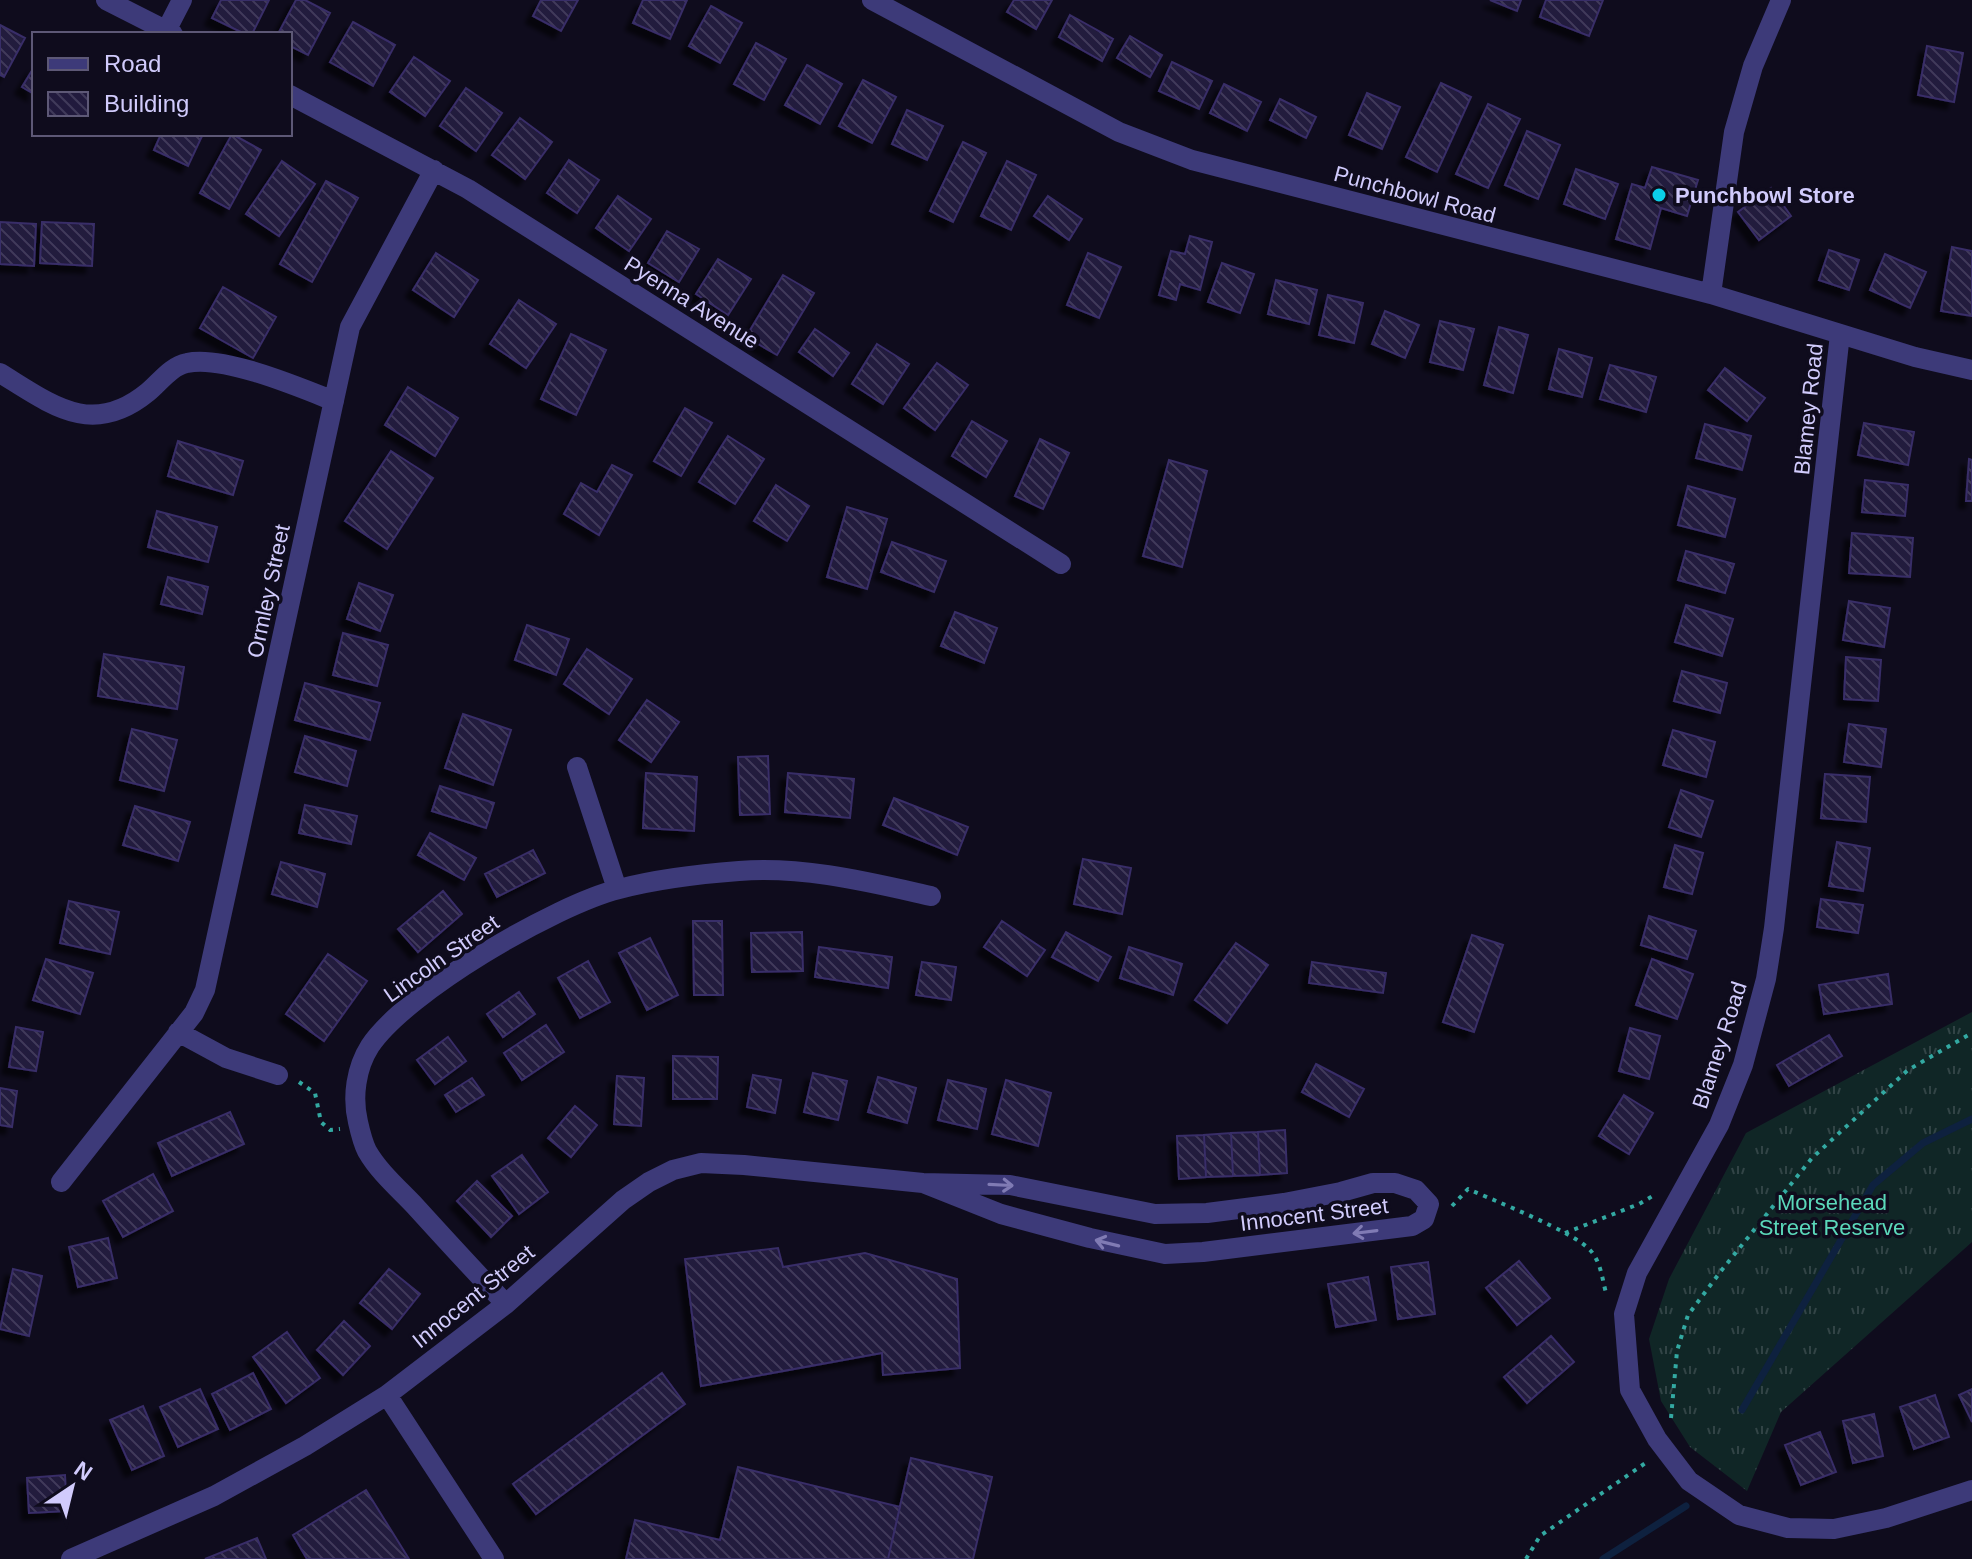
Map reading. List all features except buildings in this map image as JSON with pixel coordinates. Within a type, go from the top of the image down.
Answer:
[{"type":"street","points":[[106,0],[170,32],[182,0]]},
{"type":"street","name":"Punchbowl Road","points":[[872,0],[1150,146],[1192,160],[1711,294],[1915,357],[1972,370]]},
{"type":"street","points":[[1711,294],[1734,132],[1753,66],[1781,0]]},
{"type":"street","name":"Pyenna Avenue","points":[[292,96],[468,189],[1061,564]]},
{"type":"street","name":"Ormley Street","points":[[61,1182],[194,1013],[205,990],[350,327],[434,170]]},
{"type":"street","name":"Blamey Road","points":[[1840,334],[1766,979],[1743,1065],[1719,1125],[1637,1273],[1624,1314],[1630,1390],[1657,1439],[1689,1481],[1739,1515],[1788,1528],[1834,1529],[1886,1518],[1972,1490]]},
{"type":"street","points":[[0,373],[65,410],[88,415],[107,415],[122,410],[135,403],[175,367],[198,362],[211,362],[275,378],[334,401]]},
{"type":"street","points":[[577,767],[617,889]]},
{"type":"street","name":"Lincoln Street","points":[[506,1304],[387,1177],[367,1151],[355,1096],[359,1070],[369,1048],[403,1011],[488,950],[551,917],[617,889],[741,871],[804,871],[931,896]]},
{"type":"street","points":[[178,1032],[226,1058],[278,1075]]},
{"type":"street","name":"Innocent Street","points":[[71,1559],[214,1496],[305,1446],[387,1395],[506,1304],[623,1200],[673,1170],[701,1163],[923,1183],[1010,1185],[1155,1214],[1207,1213],[1284,1203],[1373,1183],[1395,1183],[1416,1190],[1429,1204],[1424,1219],[1412,1226],[1165,1254],[1104,1242],[1001,1214],[923,1183]]},
{"type":"street","points":[[387,1395],[494,1559]]},
{"type":"path","points":[[1664,1424],[1672,1417],[1677,1351],[1688,1315],[1721,1271],[1812,1158],[1908,1070],[1972,1033]]},
{"type":"path","points":[[278,1075],[304,1083],[315,1093],[321,1122],[330,1130],[360,1128]]},
{"type":"path","points":[[1445,1208],[1453,1205],[1468,1189],[1589,1248],[1598,1262],[1610,1304]]},
{"type":"path","points":[[1563,1233],[1639,1204],[1658,1192],[1662,1195]]},
{"type":"path","points":[[1526,1559],[1540,1536],[1647,1462],[1640,1451]]},
{"type":"green space","name":"Morsehead Street Reserve","points":[[1972,1012],[1972,1242],[1781,1412],[1747,1491],[1690,1447],[1661,1401],[1649,1339],[1669,1279],[1746,1133]]},
{"type":"waterway","points":[[1742,1410],[1873,1185],[1923,1143],[1972,1119]]},
{"type":"waterway","points":[[1603,1559],[1686,1506]]},
{"type":"place","name":"Punchbowl Store","points":[[1659,195]]}]
